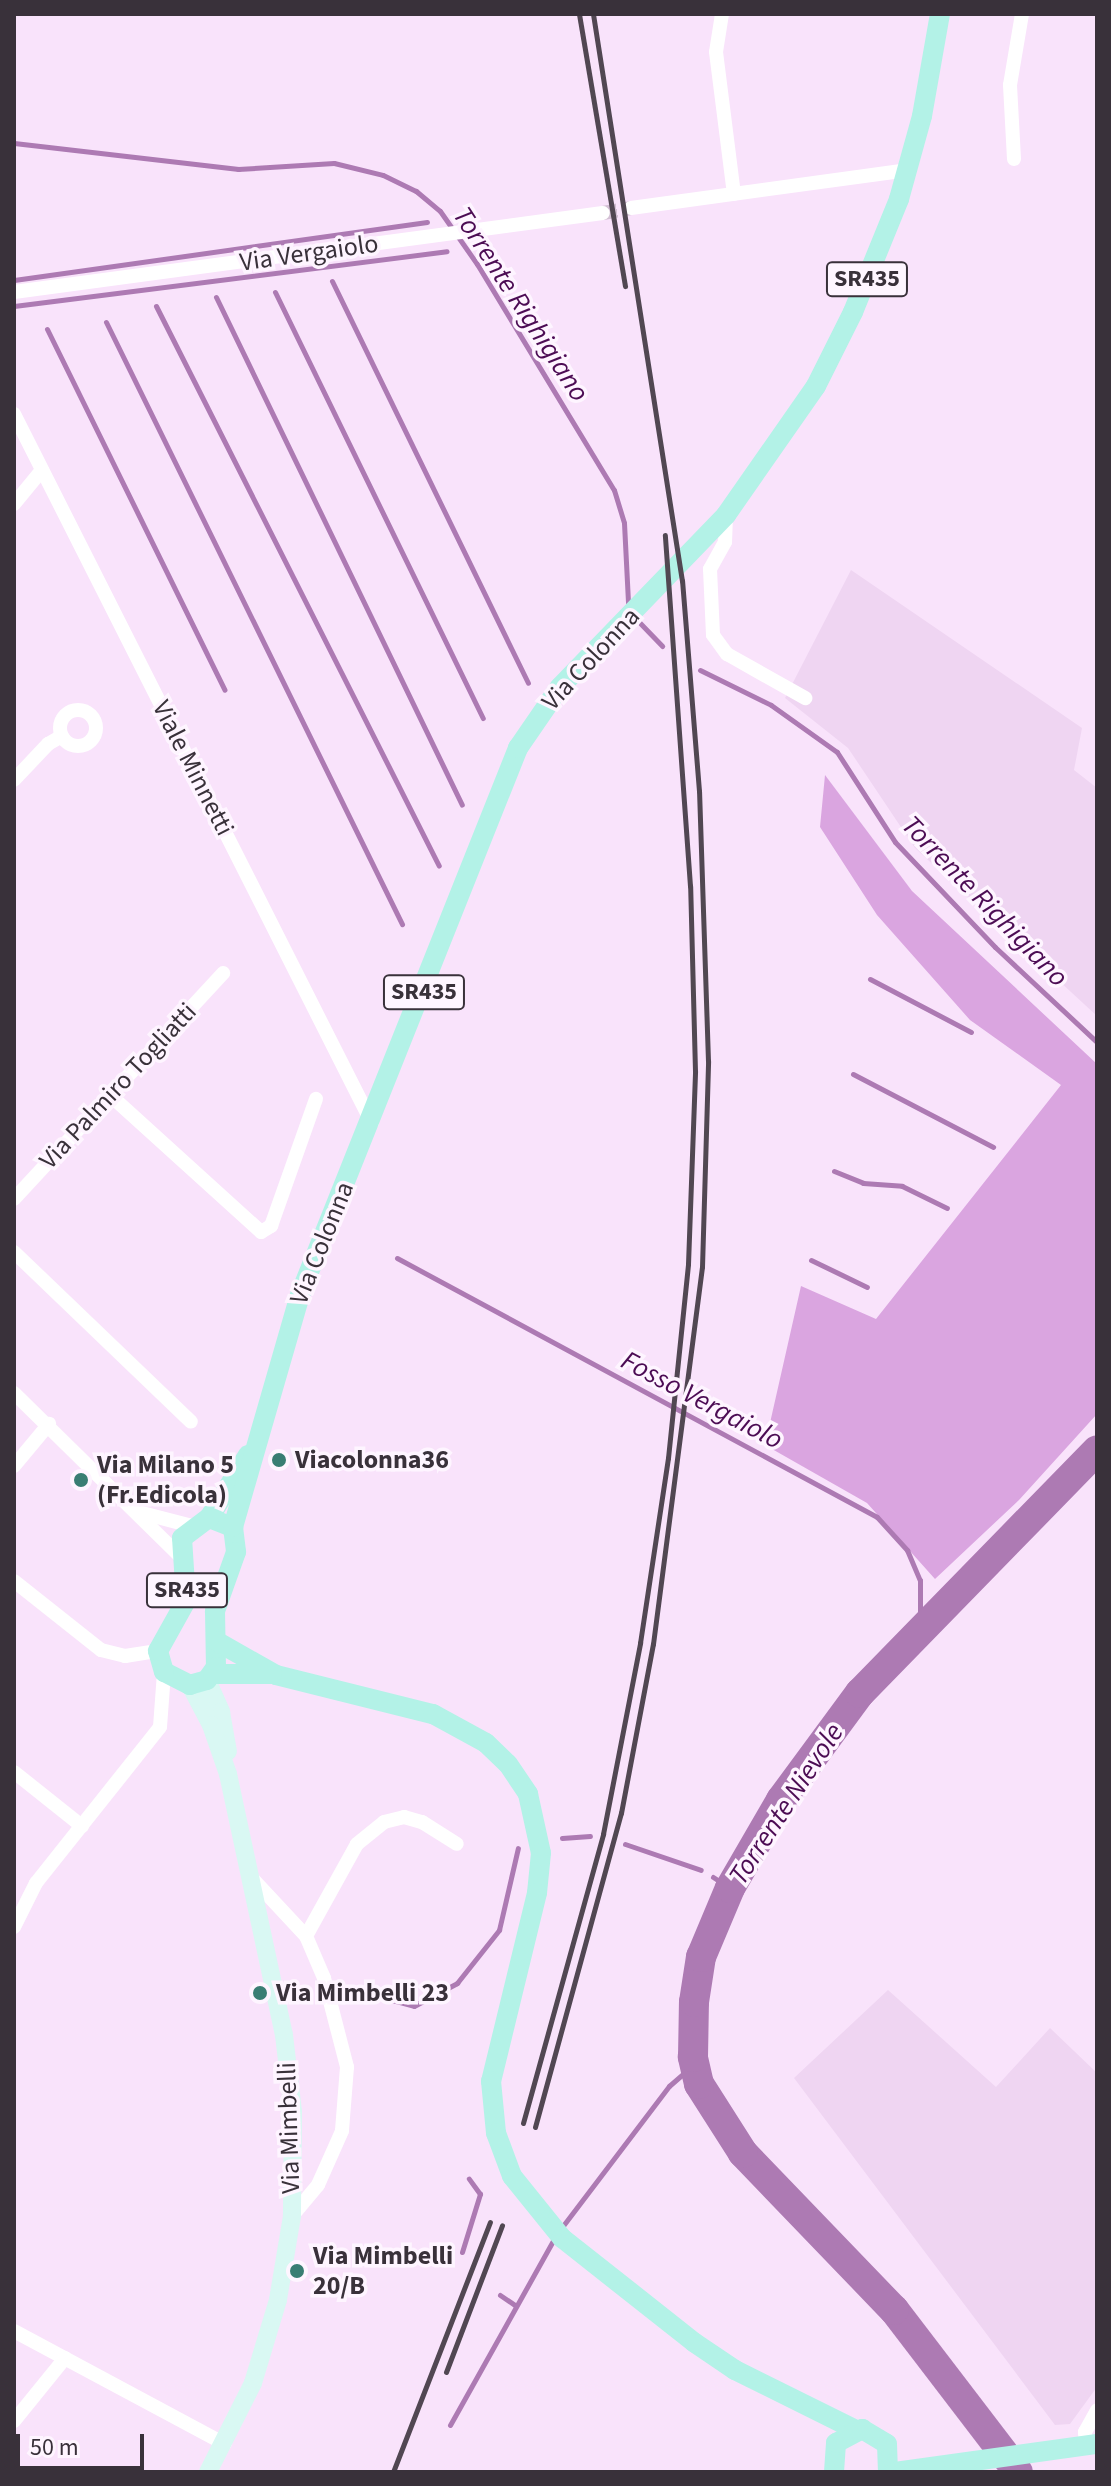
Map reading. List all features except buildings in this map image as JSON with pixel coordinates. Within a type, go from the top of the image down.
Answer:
[{"type":"main road","name":"Via Colonna","points":[[263,1431],[301,1292],[372,1123],[518,748],[560,687],[694,553],[726,515],[816,386],[853,312],[908,170],[940,14]]},
{"type":"main road","name":"SR435","points":[[158,1651],[186,1601],[180,1556],[182,1538],[200,1522],[263,1431]]},
{"type":"main road","name":"SR435","points":[[203,1680],[219,1656],[215,1611],[236,1552],[233,1527],[263,1431]]},
{"type":"main road","points":[[200,1522],[233,1527]]},
{"type":"main road","points":[[216,1641],[276,1675],[419,1710],[460,1727],[498,1754],[528,1794],[540,1836],[540,1873],[493,2063],[493,2116],[512,2176],[541,2216],[610,2278],[735,2370],[804,2407],[856,2430],[874,2432],[887,2444],[937,2463],[962,2467],[1092,2444]]},
{"type":"main road","points":[[158,1651],[164,1672],[203,1680],[276,1675]]},
{"type":"main road","name":"Via Mimbelli","points":[[203,1680],[225,1725],[228,1774],[284,2035],[293,2112],[292,2216],[269,2338],[225,2444],[208,2472]]},
{"type":"main road","points":[[804,2407],[833,2463]]},
{"type":"main road","points":[[833,2463],[840,2438],[856,2430]]},
{"type":"main road","points":[[887,2444],[888,2472]]},
{"type":"main road","points":[[895,2472],[937,2463]]},
{"type":"street","points":[[722,14],[716,52],[734,194]]},
{"type":"street","points":[[1014,159],[1010,85],[1022,14]]},
{"type":"street","points":[[631,208],[908,170]]},
{"type":"street","name":"Via Vergaiolo","points":[[14,292],[603,213]]},
{"type":"street","name":"Viale Minnetti","points":[[14,414],[372,1123]]},
{"type":"street","points":[[14,504],[42,470]]},
{"type":"street","points":[[726,515],[725,542],[710,569],[712,628],[722,650],[805,698]]},
{"type":"street","points":[[694,553],[710,569]]},
{"type":"street","points":[[14,780],[48,744],[62,736]]},
{"type":"street","name":"Via Palmiro Togliatti","points":[[14,1199],[223,973]]},
{"type":"street","points":[[110,1095],[261,1232],[271,1226],[316,1099]]},
{"type":"street","points":[[14,1252],[191,1422]]},
{"type":"street","points":[[14,1393],[49,1424],[180,1556]]},
{"type":"street","points":[[14,1466],[49,1424]]},
{"type":"street","points":[[137,1511],[200,1522]]},
{"type":"street","points":[[14,1581],[101,1650],[125,1656],[158,1651]]},
{"type":"street","points":[[14,1927],[36,1883],[160,1727],[164,1672]]},
{"type":"street","points":[[14,1772],[82,1826]]},
{"type":"street","points":[[306,1936],[357,1844],[384,1822],[404,1817],[422,1822],[457,1844]]},
{"type":"street","points":[[250,1876],[306,1936],[324,1978],[347,2067],[342,2131],[318,2185],[292,2216]]},
{"type":"street","points":[[14,2331],[225,2444]]},
{"type":"street","points":[[14,2421],[65,2358]]},
{"type":"street","points":[[1092,2444],[1085,2432],[1097,2410]]},
{"type":"shaded area","points":[[851,570],[1082,728],[1074,770],[1097,788],[1097,1016],[915,848],[848,748],[785,698]]},
{"type":"shaded area","points":[[825,775],[912,891],[1097,1064],[1097,1414],[1019,1500],[935,1579],[867,1503],[765,1445],[801,1286],[876,1319],[1061,1085],[970,1020],[877,915],[820,827]]},
{"type":"shaded area","points":[[888,1990],[996,2087],[1050,2028],[1097,2073],[1097,2387],[1070,2424],[1055,2425],[794,2078]]},
{"type":"waterway","name":"Torrente Righigiano","points":[[14,143],[238,169],[334,163],[383,175],[416,191],[440,211],[477,264],[614,490],[624,523],[628,603]]},
{"type":"waterway","points":[[14,280],[427,222]]},
{"type":"waterway","points":[[14,306],[447,251]]},
{"type":"waterway","points":[[332,281],[528,683]]},
{"type":"waterway","points":[[275,292],[483,718]]},
{"type":"waterway","points":[[216,297],[462,805]]},
{"type":"waterway","points":[[156,306],[439,866]]},
{"type":"waterway","points":[[106,322],[402,924]]},
{"type":"waterway","points":[[47,329],[225,690]]},
{"type":"waterway","name":"Torrente Righigiano","points":[[640,623],[662,646]]},
{"type":"waterway","name":"Torrente Righigiano","points":[[700,670],[771,705],[837,752],[895,842],[995,947],[1097,1042]]},
{"type":"waterway","points":[[870,979],[971,1032]]},
{"type":"waterway","points":[[853,1074],[993,1147]]},
{"type":"waterway","points":[[834,1171],[863,1183],[902,1186],[947,1208]]},
{"type":"waterway","name":"Fosso Vergaiolo","points":[[397,1258],[877,1517],[907,1550],[920,1580],[920,1629]]},
{"type":"waterway","points":[[811,1260],[867,1287]]},
{"type":"waterway","name":"Torrente Nievole","points":[[1018,2472],[894,2310],[743,2153],[699,2084],[693,2057],[694,2002],[701,1957],[730,1888],[781,1800],[860,1693],[1097,1450]]},
{"type":"waterway","points":[[562,1838],[590,1836]]},
{"type":"waterway","points":[[625,1844],[701,1870]]},
{"type":"waterway","points":[[351,1989],[414,2006],[457,1983],[499,1930],[518,1848]]},
{"type":"waterway","points":[[713,1877],[730,1888]]},
{"type":"waterway","points":[[562,2227],[669,2086],[694,2064]]},
{"type":"waterway","points":[[462,2252],[480,2194],[469,2179]]},
{"type":"waterway","points":[[450,2425],[554,2239]]},
{"type":"waterway","points":[[500,2295],[515,2305]]},
{"type":"tunnel","points":[[603,213],[631,208]]},
{"type":"railway","points":[[579,14],[625,286]]},
{"type":"railway","points":[[535,2127],[621,1813],[653,1644],[702,1267],[708,1061],[699,791],[682,581],[593,14]]},
{"type":"railway","points":[[523,2123],[603,1834],[640,1643],[668,1458],[688,1264],[695,1071],[690,886],[665,535]]},
{"type":"railway","points":[[393,2472],[490,2222]]},
{"type":"railway","points":[[446,2372],[502,2225]]},
{"type":"place","name":"Viacolonna36","points":[[279,1460]]},
{"type":"place","name":"Via Milano 5 (Fr.Edicola)","points":[[81,1480]]},
{"type":"place","name":"Via Mimbelli 23","points":[[260,1993]]},
{"type":"place","name":"Via Mimbelli 20/B","points":[[297,2271]]}]
